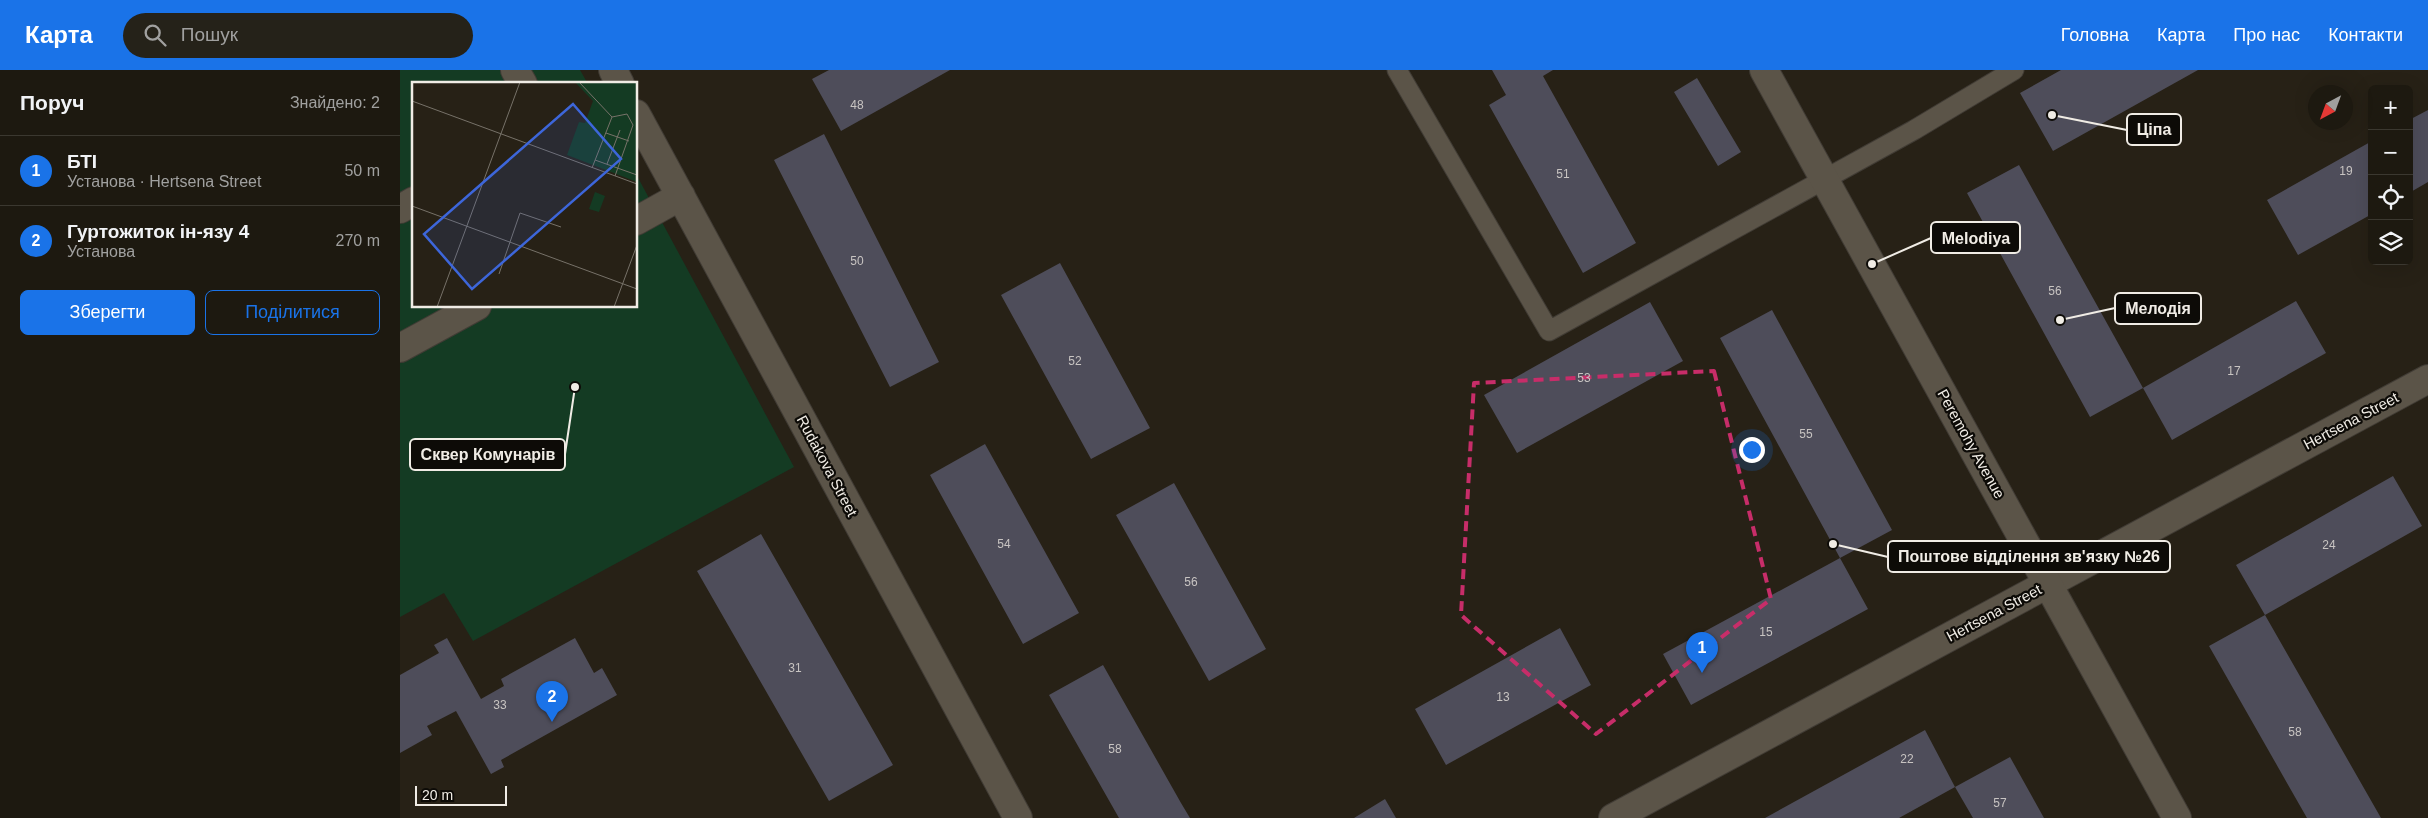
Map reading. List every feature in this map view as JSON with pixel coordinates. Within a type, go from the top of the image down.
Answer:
[{"type":"street","points":[[515,70],[522,82]]},
{"type":"street","points":[[612,70],[619,82]]},
{"type":"street","name":"Peremohy Avenue","points":[[1764,70],[2177,818]]},
{"type":"street","name":"Rudakova Street","points":[[638,118],[1018,818]]},
{"type":"street","points":[[638,220],[681,196]]},
{"type":"street","points":[[400,208],[412,202]]},
{"type":"street","points":[[400,348],[473,308]]},
{"type":"street","name":"Hertsena Street","points":[[1614,818],[2428,379]]},
{"type":"lane","points":[[1397,70],[1550,331],[1914,130],[2014,70]]},
{"type":"highlighted area","points":[[1714,371],[1771,599],[1596,734],[1461,615],[1474,383]]},
{"type":"green space","points":[[400,70],[580,70],[587,82],[412,82],[412,308],[638,308],[638,178],[794,467],[473,641],[444,593],[400,617]]},
{"type":"building","points":[[829,70],[950,70],[841,131],[812,79]]},
{"type":"building","points":[[1492,70],[1553,70],[1543,76],[1636,243],[1583,273],[1489,105],[1506,95]]},
{"type":"building","points":[[2061,70],[2198,70],[2053,151],[2020,93]]},
{"type":"building","points":[[1697,78],[1741,152],[1718,166],[1674,92]]},
{"type":"building","points":[[2428,110],[2428,182],[2413,191],[2413,130],[2413,118]]},
{"type":"building","points":[[824,134],[939,362],[890,387],[774,160]]},
{"type":"building","points":[[2368,143],[2368,216],[2298,255],[2267,200]]},
{"type":"building","points":[[2019,165],[2143,388],[2090,417],[1967,193]]},
{"type":"building","points":[[1060,263],[1150,428],[1091,459],[1001,295]]},
{"type":"building","points":[[2296,301],[2326,353],[2172,440],[2143,388]]},
{"type":"building","points":[[1650,302],[1683,361],[1517,453],[1484,395]]},
{"type":"building","points":[[1772,310],[1892,530],[1840,558],[1720,338]]},
{"type":"building","points":[[985,444],[1079,613],[1023,644],[930,475]]},
{"type":"building","points":[[2393,476],[2422,526],[2265,615],[2236,565]]},
{"type":"building","points":[[1174,483],[1266,649],[1209,681],[1116,515]]},
{"type":"building","points":[[761,534],[893,765],[829,801],[697,571]]},
{"type":"building","points":[[1840,558],[1868,609],[1691,705],[1663,654]]},
{"type":"building","points":[[2265,615],[2381,818],[2307,818],[2209,646]]},
{"type":"building","points":[[1560,628],[1591,685],[1446,765],[1415,709]]},
{"type":"building","points":[[447,638],[481,699],[504,686],[501,679],[575,638],[594,673],[602,668],[617,695],[501,760],[504,767],[491,774],[456,711],[427,726],[432,735],[400,753],[400,675],[439,653],[434,645]]},
{"type":"building","points":[[1103,665],[1190,818],[1119,818],[1049,695]]},
{"type":"building","points":[[1925,730],[1955,787],[1899,818],[1765,818]]},
{"type":"building","points":[[2010,757],[2044,818],[1973,818],[1955,787]]},
{"type":"building","points":[[1385,799],[1396,818],[1354,818]]},
{"type":"place","name":"Ціпа","points":[[2052,115]]},
{"type":"place","name":"Melodiya","points":[[1872,264]]},
{"type":"place","name":"Мелодія","points":[[2060,320]]},
{"type":"place","name":"Сквер Комунарів","points":[[575,387]]},
{"type":"place","name":"Поштове відділення зв'язку №26","points":[[1833,544]]},
{"type":"place","name":"БТІ","points":[[1702,673]]},
{"type":"place","name":"Гуртожиток ін-язу 4","points":[[552,722]]}]
